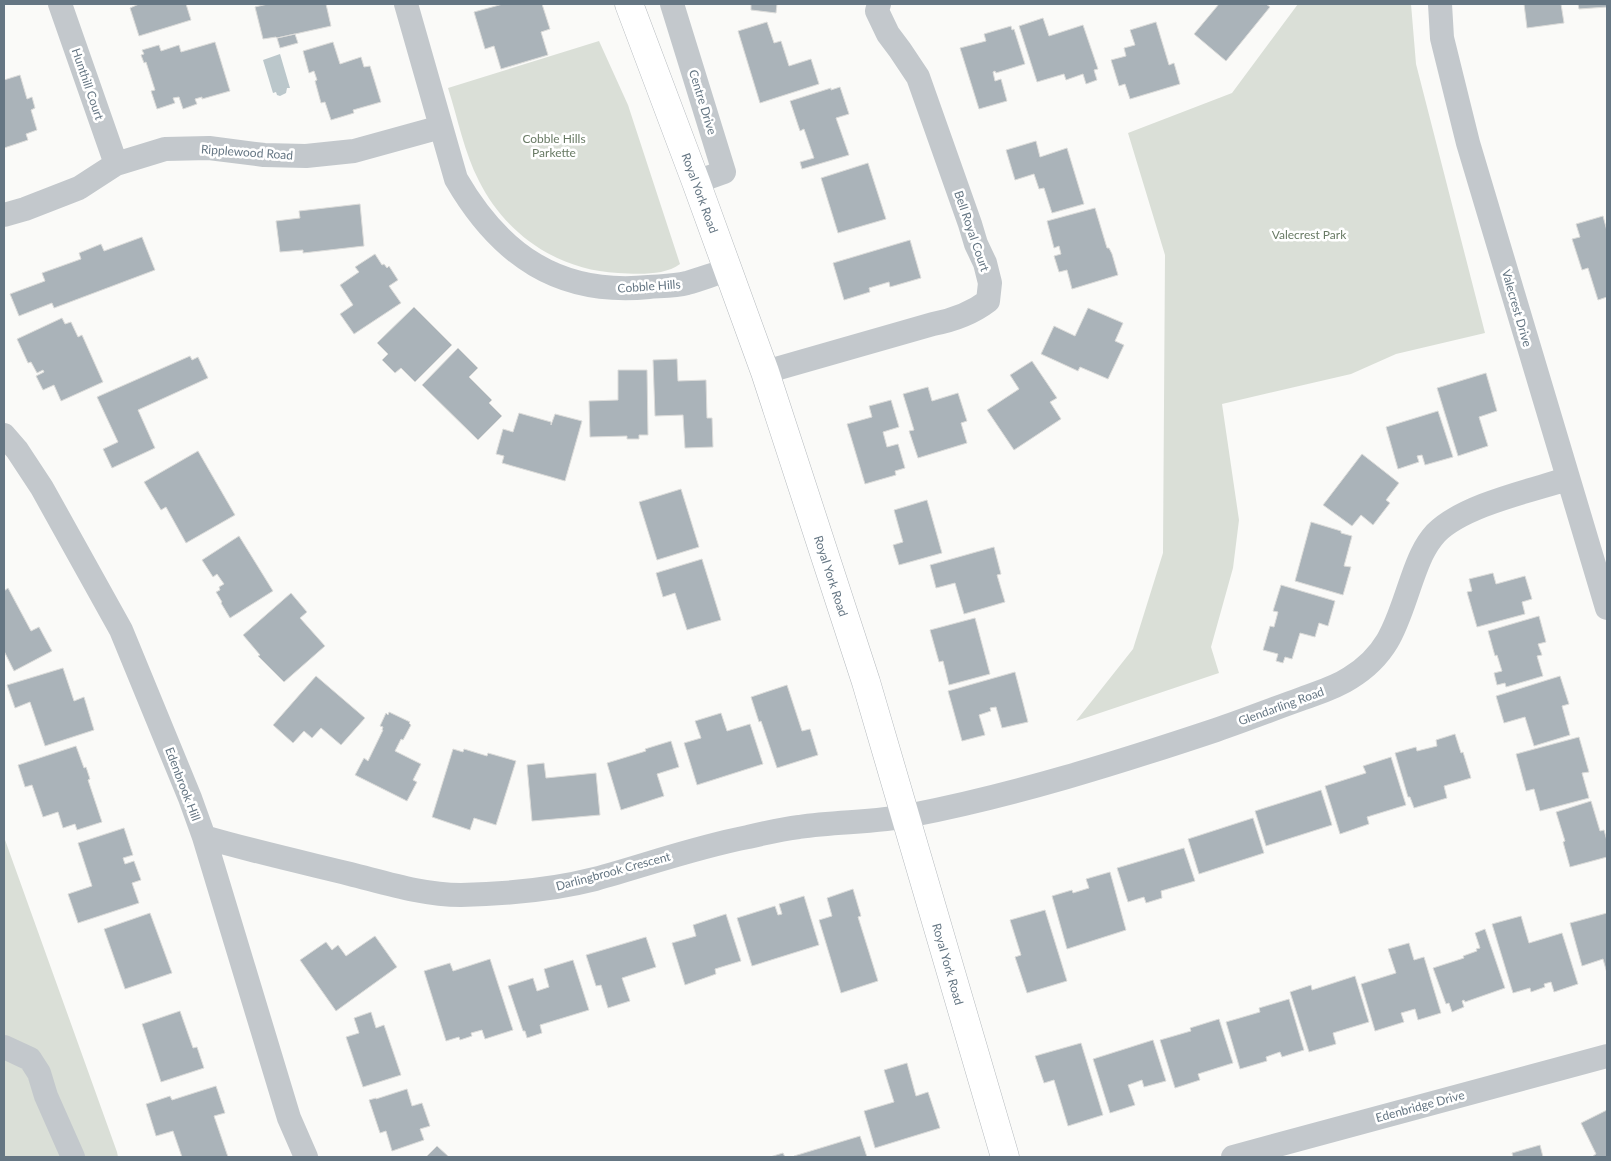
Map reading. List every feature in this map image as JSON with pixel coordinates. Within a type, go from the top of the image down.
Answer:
[{"type":"main road","name":"Royal York Road","points":[[629,4],[765,372],[866,682],[1005,1157]]},
{"type":"street","name":"Hunthill Court","points":[[60,4],[116,164]]},
{"type":"street","name":"Cobble Hills","points":[[406,4],[456,179],[470,204],[492,230],[511,248],[540,268],[568,281],[602,288],[626,289],[686,283],[728,270]]},
{"type":"street","name":"Centre Drive","points":[[672,4],[724,172],[696,182]]},
{"type":"street","name":"Bell Royal Court","points":[[765,372],[959,318],[977,310],[988,301],[990,284],[985,262],[976,244],[918,78],[888,34],[877,11],[879,4]]},
{"type":"street","name":"Valecrest Drive","points":[[1440,4],[1442,38],[1468,143],[1607,608]]},
{"type":"street","name":"Ripplewood Road","points":[[4,215],[79,188],[116,164],[165,149],[209,148],[264,155],[306,156],[354,151],[441,127]]},
{"type":"street","name":"Edenbrook Hill","points":[[4,435],[17,450],[42,488],[121,630],[190,798],[204,837],[289,1118],[306,1157]]},
{"type":"street","name":"Glendarling Road","points":[[906,816],[1023,789],[1146,753],[1249,718],[1349,679],[1379,654],[1393,634],[1418,563],[1426,545],[1438,531],[1455,518],[1477,508],[1568,479]]},
{"type":"street","name":"Darlingbrook Crescent","points":[[204,837],[256,852],[410,890],[456,895],[549,888],[592,879],[715,843],[801,826],[861,822],[906,816]]},
{"type":"street","points":[[4,1047],[30,1059],[39,1073],[46,1096],[74,1157]]},
{"type":"street","name":"Edenbridge Drive","points":[[1233,1157],[1607,1056]]},
{"type":"green space","name":"Valecrest Park","points":[[1298,4],[1411,4],[1416,64],[1485,333],[1396,354],[1351,374],[1222,404],[1239,520],[1233,568],[1211,647],[1219,673],[1076,721],[1133,649],[1163,553],[1165,255],[1128,133],[1232,93]]},
{"type":"green space","name":"Cobble Hills Parkette","points":[[599,41],[628,105],[680,264],[666,271],[642,274],[618,273],[575,265],[555,257],[519,233],[490,200],[479,181],[469,159],[448,88]]},
{"type":"green space","points":[[4,837],[117,1152],[118,1157],[4,1157]]},
{"type":"shaded area","points":[[280,54],[290,88],[287,88],[286,93],[280,96],[276,92],[273,93],[263,60]]},
{"type":"building","points":[[139,4],[186,4],[191,20],[139,36],[130,8]]},
{"type":"building","points":[[268,4],[326,4],[331,26],[277,38],[263,39],[255,7]]},
{"type":"building","points":[[503,4],[542,4],[550,29],[541,32],[548,55],[501,69],[494,46],[485,49],[474,12]]},
{"type":"building","points":[[751,4],[777,4],[776,13],[751,10]]},
{"type":"building","points":[[1219,4],[1266,4],[1270,7],[1226,61],[1194,34]]},
{"type":"building","points":[[1524,4],[1561,4],[1564,23],[1527,28]]},
{"type":"building","points":[[1578,4],[1607,4],[1607,7],[1579,9]]},
{"type":"building","points":[[1043,18],[1049,36],[1083,25],[1098,69],[1094,70],[1097,80],[1086,84],[1083,74],[1066,80],[1064,74],[1037,82],[1019,26]]},
{"type":"building","points":[[767,22],[774,43],[781,41],[789,66],[811,59],[819,84],[760,103],[738,31]]},
{"type":"building","points":[[1156,22],[1169,65],[1174,63],[1180,84],[1130,99],[1125,84],[1119,86],[1111,60],[1126,56],[1124,48],[1135,45],[1130,30]]},
{"type":"building","points":[[1011,26],[1012,30],[1014,29],[1025,64],[996,73],[995,71],[993,72],[995,81],[1001,79],[1007,101],[979,109],[960,48],[986,41],[984,34]]},
{"type":"building","points":[[295,34],[298,43],[280,48],[277,38]]},
{"type":"building","points":[[215,42],[230,91],[202,99],[202,97],[195,99],[197,104],[183,109],[179,97],[173,98],[175,103],[157,109],[151,91],[155,90],[146,62],[144,63],[141,55],[144,54],[142,50],[159,45],[161,51],[179,45],[181,52]]},
{"type":"building","points":[[333,42],[340,64],[361,57],[364,67],[370,66],[381,102],[353,110],[354,113],[331,120],[325,102],[321,103],[314,71],[309,73],[303,51]]},
{"type":"building","points":[[20,75],[27,99],[32,97],[35,108],[31,110],[37,130],[26,134],[28,140],[4,148],[4,80]]},
{"type":"building","points":[[840,87],[849,114],[836,118],[849,155],[802,169],[800,162],[814,158],[804,129],[800,131],[790,101]]},
{"type":"building","points":[[1036,141],[1040,157],[1067,148],[1084,204],[1052,213],[1044,188],[1039,189],[1034,174],[1015,180],[1006,150]]},
{"type":"building","points":[[868,163],[886,219],[838,233],[821,178]]},
{"type":"building","points":[[360,204],[364,246],[303,253],[303,250],[280,252],[276,221],[300,218],[299,211]]},
{"type":"building","points":[[1095,208],[1107,248],[1109,248],[1112,254],[1118,275],[1072,289],[1067,270],[1059,272],[1054,256],[1061,254],[1059,246],[1054,248],[1047,221]]},
{"type":"building","points":[[1603,216],[1607,231],[1607,297],[1598,300],[1588,268],[1582,270],[1572,239],[1580,237],[1576,224]]},
{"type":"building","points":[[142,237],[155,270],[54,308],[52,303],[19,316],[10,294],[45,281],[42,273],[81,259],[79,253],[101,244],[104,251]]},
{"type":"building","points":[[910,240],[921,278],[890,287],[889,282],[869,288],[870,292],[844,300],[833,263]]},
{"type":"building","points":[[375,254],[382,265],[384,264],[387,268],[389,266],[398,280],[389,286],[401,303],[354,334],[340,314],[353,305],[340,285],[359,272],[355,267]]},
{"type":"building","points":[[414,307],[452,345],[415,382],[401,368],[395,373],[382,360],[388,354],[377,343]]},
{"type":"building","points":[[1088,308],[1123,323],[1115,341],[1124,345],[1108,379],[1080,367],[1078,371],[1041,354],[1054,326],[1075,336]]},
{"type":"building","points":[[62,318],[65,324],[71,322],[78,337],[82,335],[103,382],[61,401],[54,385],[43,390],[36,376],[44,372],[43,370],[37,373],[31,362],[28,363],[17,339]]},
{"type":"building","points":[[458,348],[478,368],[469,377],[492,400],[489,403],[502,416],[478,440],[422,385]]},
{"type":"building","points":[[190,356],[192,360],[198,357],[208,378],[138,410],[155,448],[112,468],[103,449],[118,442],[97,397]]},
{"type":"building","points":[[677,359],[678,381],[706,380],[707,418],[712,418],[713,447],[685,448],[683,415],[655,416],[653,360]]},
{"type":"building","points":[[1032,361],[1057,398],[1050,402],[1061,419],[1014,450],[987,410],[1019,389],[1010,375]]},
{"type":"building","points":[[618,370],[647,370],[648,435],[639,435],[639,439],[627,439],[627,436],[590,437],[589,401],[618,400]]},
{"type":"building","points":[[1486,373],[1497,411],[1479,417],[1488,446],[1458,456],[1437,388]]},
{"type":"building","points":[[928,387],[932,401],[958,393],[967,421],[961,423],[967,443],[918,458],[909,431],[914,430],[903,394]]},
{"type":"building","points":[[891,400],[899,427],[883,432],[887,447],[898,444],[905,468],[895,471],[896,475],[865,484],[847,424],[872,417],[869,406]]},
{"type":"building","points":[[1438,411],[1453,457],[1425,465],[1422,455],[1417,456],[1419,462],[1398,469],[1386,427]]},
{"type":"building","points":[[519,413],[551,422],[551,425],[555,414],[582,421],[565,481],[502,463],[504,456],[496,454],[503,429],[513,432]]},
{"type":"building","points":[[198,451],[235,515],[186,543],[166,507],[161,510],[144,482]]},
{"type":"building","points":[[1362,454],[1399,483],[1386,500],[1390,503],[1373,525],[1361,515],[1352,526],[1323,505]]},
{"type":"building","points":[[681,489],[699,547],[657,560],[639,502]]},
{"type":"building","points":[[927,500],[942,553],[899,565],[893,545],[903,542],[894,510]]},
{"type":"building","points":[[1311,522],[1352,536],[1344,566],[1351,567],[1343,595],[1295,581]]},
{"type":"building","points":[[239,536],[273,591],[230,618],[216,592],[224,584],[217,574],[213,577],[202,560]]},
{"type":"building","points":[[994,547],[1001,574],[997,575],[1005,602],[964,614],[955,583],[936,588],[930,565]]},
{"type":"building","points":[[702,559],[721,620],[687,630],[675,593],[663,597],[656,573]]},
{"type":"building","points":[[1493,573],[1496,584],[1525,576],[1532,599],[1522,602],[1525,614],[1477,627],[1467,592],[1472,591],[1469,579]]},
{"type":"building","points":[[1281,585],[1335,601],[1328,626],[1319,623],[1315,637],[1300,633],[1292,659],[1285,657],[1283,663],[1276,661],[1278,654],[1263,650],[1270,626],[1274,627],[1278,612],[1273,611]]},
{"type":"building","points":[[8,588],[31,631],[39,627],[52,651],[14,671],[4,651],[4,591]]},
{"type":"building","points":[[291,593],[307,612],[300,618],[325,646],[284,682],[258,656],[260,655],[243,635]]},
{"type":"building","points":[[1539,616],[1546,642],[1538,644],[1542,655],[1537,656],[1543,676],[1506,687],[1505,683],[1497,685],[1494,673],[1502,671],[1497,655],[1495,656],[1488,631]]},
{"type":"building","points":[[975,618],[990,674],[949,685],[943,661],[939,662],[930,630]]},
{"type":"building","points":[[63,668],[74,701],[84,697],[94,730],[45,746],[30,702],[15,708],[7,685]]},
{"type":"building","points":[[1015,672],[1028,722],[1002,728],[996,707],[990,708],[991,711],[979,715],[985,735],[962,741],[948,691]]},
{"type":"building","points":[[316,676],[365,718],[341,745],[321,728],[312,738],[304,731],[293,743],[273,725]]},
{"type":"building","points":[[1560,676],[1569,704],[1562,706],[1570,735],[1534,746],[1525,717],[1504,723],[1496,696]]},
{"type":"building","points":[[787,685],[802,731],[810,729],[818,755],[777,768],[751,697]]},
{"type":"building","points":[[389,712],[410,722],[411,725],[395,751],[421,764],[413,780],[417,782],[407,801],[355,775],[364,758],[368,761],[383,730],[383,727],[380,726],[386,713],[388,715]]},
{"type":"building","points":[[721,713],[727,731],[750,724],[763,764],[697,785],[684,743],[701,738],[695,721]]},
{"type":"building","points":[[1455,734],[1471,778],[1444,786],[1447,798],[1414,808],[1410,797],[1408,797],[1395,753],[1416,747],[1417,751],[1437,746],[1436,740]]},
{"type":"building","points":[[1579,737],[1589,772],[1582,773],[1589,798],[1540,811],[1534,789],[1526,791],[1516,754]]},
{"type":"building","points":[[671,741],[679,767],[657,774],[664,796],[621,810],[607,763]]},
{"type":"building","points":[[76,746],[84,768],[86,767],[90,779],[88,780],[102,822],[77,830],[75,824],[63,828],[58,812],[43,817],[32,785],[25,787],[18,765]]},
{"type":"building","points":[[453,749],[463,752],[464,749],[487,756],[488,753],[516,761],[496,825],[474,818],[470,830],[432,817]]},
{"type":"building","points":[[1391,757],[1406,805],[1367,817],[1369,824],[1340,834],[1325,786],[1366,773],[1363,766]]},
{"type":"building","points":[[544,763],[546,778],[596,773],[600,815],[532,821],[527,765]]},
{"type":"building","points":[[1321,790],[1332,825],[1266,846],[1255,811]]},
{"type":"building","points":[[1591,801],[1600,831],[1604,830],[1607,841],[1607,857],[1570,867],[1563,842],[1565,841],[1556,812]]},
{"type":"building","points":[[1253,818],[1264,853],[1199,874],[1188,839]]},
{"type":"building","points":[[124,828],[133,855],[123,858],[125,864],[134,861],[141,880],[132,883],[139,903],[78,923],[68,894],[92,886],[78,843]]},
{"type":"building","points":[[1184,848],[1195,881],[1161,891],[1162,898],[1146,903],[1144,897],[1128,902],[1117,868]]},
{"type":"building","points":[[1110,872],[1126,930],[1067,949],[1052,896],[1072,890],[1073,893],[1089,888],[1086,879]]},
{"type":"building","points":[[853,889],[861,916],[858,917],[878,981],[841,993],[819,920],[832,916],[827,898]]},
{"type":"building","points":[[804,896],[819,945],[752,966],[737,918],[775,906],[778,915],[782,914],[779,904]]},
{"type":"building","points":[[1045,910],[1067,981],[1027,993],[1015,957],[1021,955],[1010,920]]},
{"type":"building","points":[[150,913],[172,973],[125,989],[104,929]]},
{"type":"building","points":[[1607,913],[1607,973],[1603,959],[1582,966],[1570,923]]},
{"type":"building","points":[[726,914],[741,961],[715,969],[716,974],[685,985],[672,943],[696,936],[693,925]]},
{"type":"building","points":[[1521,916],[1529,943],[1562,933],[1578,984],[1554,992],[1551,982],[1544,984],[1545,987],[1531,992],[1530,988],[1513,993],[1492,924]]},
{"type":"building","points":[[1485,929],[1505,988],[1465,1002],[1464,1000],[1462,1001],[1464,1007],[1452,1012],[1449,1003],[1446,1004],[1433,968],[1464,958],[1463,956],[1477,951],[1476,949],[1480,948],[1475,933]]},
{"type":"building","points":[[375,936],[397,967],[336,1011],[300,960],[326,942],[332,950],[338,945],[346,956]]},
{"type":"building","points":[[646,937],[656,967],[622,978],[630,1001],[608,1008],[601,985],[596,986],[586,955]]},
{"type":"building","points":[[1409,943],[1414,960],[1424,957],[1441,1013],[1418,1020],[1415,1009],[1401,1013],[1404,1022],[1375,1031],[1361,984],[1396,973],[1388,949]]},
{"type":"building","points":[[490,959],[513,1030],[485,1039],[482,1030],[471,1033],[472,1036],[460,1040],[459,1037],[446,1041],[424,971],[450,963],[453,971]]},
{"type":"building","points":[[573,960],[589,1010],[540,1025],[542,1033],[527,1038],[508,986],[533,978],[537,991],[549,987],[544,969]]},
{"type":"building","points":[[1355,976],[1369,1022],[1333,1033],[1336,1044],[1309,1052],[1290,992],[1311,985],[1312,990]]},
{"type":"building","points":[[1289,999],[1304,1050],[1282,1057],[1280,1052],[1266,1057],[1267,1061],[1240,1069],[1226,1022],[1260,1012],[1259,1008]]},
{"type":"building","points":[[180,1011],[193,1048],[197,1047],[204,1068],[161,1082],[142,1024]]},
{"type":"building","points":[[371,1012],[376,1028],[384,1025],[401,1075],[363,1087],[346,1037],[359,1033],[354,1018]]},
{"type":"building","points":[[1219,1019],[1233,1063],[1198,1074],[1200,1080],[1175,1088],[1160,1040],[1191,1031],[1190,1028]]},
{"type":"building","points":[[1153,1040],[1166,1081],[1144,1087],[1142,1080],[1128,1085],[1135,1105],[1110,1113],[1093,1059]]},
{"type":"building","points":[[1081,1043],[1103,1115],[1068,1126],[1054,1080],[1044,1083],[1035,1056]]},
{"type":"building","points":[[907,1063],[916,1096],[928,1092],[940,1128],[875,1148],[864,1111],[894,1102],[884,1070]]},
{"type":"building","points":[[216,1086],[225,1113],[214,1116],[228,1157],[182,1157],[173,1131],[156,1136],[146,1104],[170,1096],[172,1100]]},
{"type":"building","points":[[407,1089],[412,1106],[422,1103],[430,1126],[420,1129],[424,1140],[392,1151],[386,1131],[380,1133],[369,1100]]},
{"type":"building","points":[[1607,1110],[1607,1157],[1593,1157],[1596,1154],[1581,1123]]},
{"type":"building","points":[[860,1136],[867,1157],[794,1156]]},
{"type":"building","points":[[1540,1145],[1543,1157],[1513,1157],[1512,1153]]},
{"type":"building","points":[[437,1146],[449,1157],[426,1157]]},
{"type":"building","points":[[783,1153],[785,1157],[770,1157]]}]
